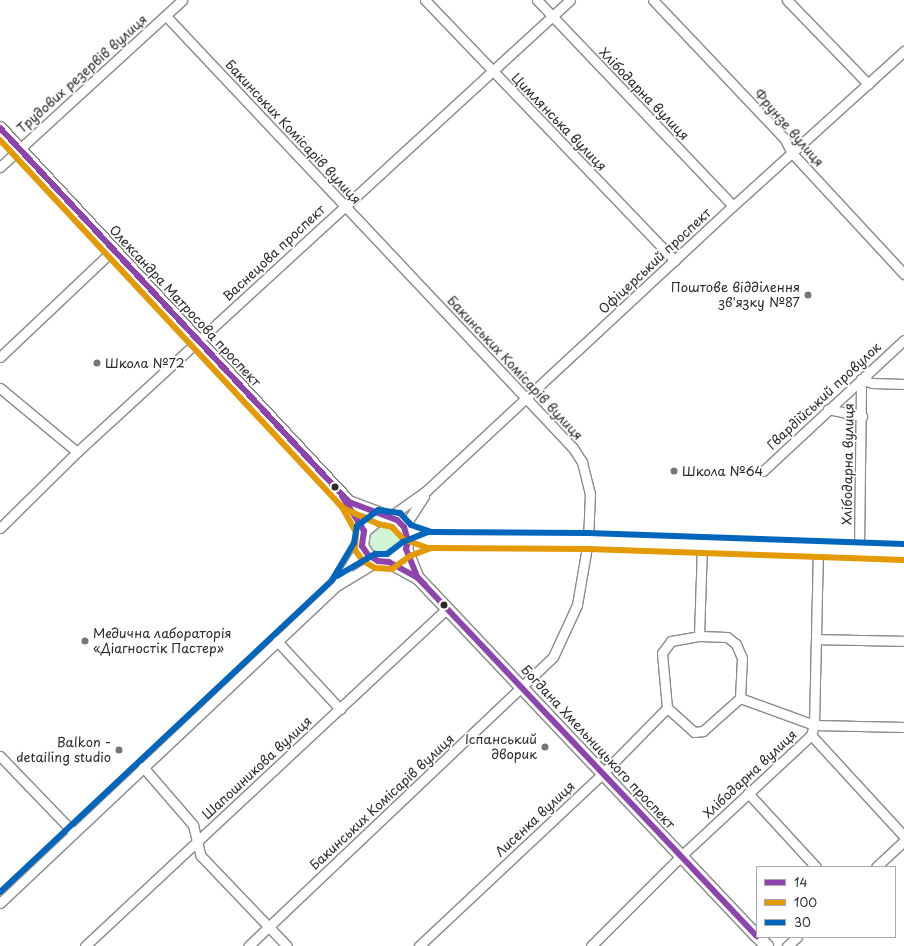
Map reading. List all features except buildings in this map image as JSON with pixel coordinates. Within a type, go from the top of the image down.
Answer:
[{"type":"main road","name":"Олександра Матросова проспект","points":[[0,128],[349,502]]},
{"type":"main road","points":[[349,502],[385,517],[397,520],[405,530],[430,540]]},
{"type":"main road","points":[[349,502],[364,530],[362,546],[368,555],[418,578]]},
{"type":"main road","points":[[364,530],[385,517]]},
{"type":"main road","points":[[405,530],[406,549],[418,578]]},
{"type":"main road","points":[[383,562],[406,549],[430,540],[588,541],[904,552]]},
{"type":"main road","name":"Богдана Хмельницького проспект","points":[[418,578],[756,935]]},
{"type":"main road","name":"Богдана Хмельницького проспект","points":[[759,938],[766,946]]},
{"type":"street","name":"Трудових резервів вулиця","points":[[0,167],[182,0]]},
{"type":"street","name":"Цимлянська вулиця","points":[[425,0],[675,261]]},
{"type":"street","name":"Хлібодарна вулиця","points":[[537,0],[733,206]]},
{"type":"street","name":"Васнецова проспект","points":[[0,528],[77,452],[491,70],[570,0]]},
{"type":"street","name":"Фрунзе вулиця","points":[[653,0],[784,138],[792,153],[904,274]]},
{"type":"street","points":[[788,0],[868,84]]},
{"type":"street","name":"Бакинських Комісарів вулиця","points":[[166,16],[573,448],[582,462],[590,493],[588,541],[577,605],[553,657],[248,946]]},
{"type":"street","name":"Офіцерський проспект","points":[[426,492],[526,397],[733,206],[904,51]]},
{"type":"street","points":[[0,357],[113,250]]},
{"type":"street","name":"Гвардійський провулок","points":[[763,470],[904,340]]},
{"type":"street","name":"Хлібодарна вулиця","points":[[859,550],[862,416],[861,379]]},
{"type":"street","points":[[861,379],[872,383],[904,384]]},
{"type":"street","points":[[0,388],[77,452]]},
{"type":"street","points":[[828,409],[862,416]]},
{"type":"street","points":[[385,517],[426,492]]},
{"type":"street","points":[[405,530],[426,492]]},
{"type":"street","points":[[699,636],[702,545]]},
{"type":"street","points":[[0,889],[3,900],[338,584],[362,546]]},
{"type":"street","name":"Хлібодарна вулиця","points":[[591,946],[681,856],[810,735],[814,726],[818,549]]},
{"type":"street","points":[[338,584],[383,562]]},
{"type":"street","name":"Шапошникова вулиця","points":[[85,946],[447,609]]},
{"type":"street","points":[[699,636],[727,637],[739,648],[742,658],[740,698],[700,732],[690,730],[667,708],[663,649],[674,639],[699,636]]},
{"type":"street","points":[[816,639],[904,641]]},
{"type":"street","points":[[277,641],[340,709]]},
{"type":"street","points":[[740,698],[814,726],[904,726]]},
{"type":"street","name":"Лисенка вулиця","points":[[419,946],[603,773],[667,708]]},
{"type":"street","points":[[810,735],[904,836]]},
{"type":"street","points":[[0,756],[74,833]]},
{"type":"street","points":[[144,767],[192,825],[201,856],[288,946]]},
{"type":"street","points":[[748,793],[815,866]]},
{"type":"street","points":[[877,866],[904,841]]},
{"type":"street","points":[[787,946],[796,938]]},
{"type":"green space","points":[[382,524],[388,524],[398,531],[401,540],[400,546],[394,553],[388,556],[382,556],[372,549],[369,543],[369,537],[376,527]]},
{"type":"transit line","name":"14","points":[[0,128],[349,502],[397,520],[404,527],[408,541],[406,549],[418,578],[756,935]]},
{"type":"transit line","name":"100","points":[[0,140],[342,507],[356,532],[355,550],[363,561],[375,568],[392,569],[410,556],[431,548],[588,549],[904,560]]},
{"type":"transit line","name":"14","points":[[342,496],[364,531],[362,546],[368,555],[378,561],[389,562],[418,578],[425,585]]},
{"type":"transit line","name":"100","points":[[338,503],[345,509],[378,524],[392,527],[403,539],[428,548],[442,548]]},
{"type":"transit line","name":"30","points":[[0,892],[332,580],[354,543],[357,526],[378,510],[400,513],[411,525],[431,532],[588,533],[904,544]]},
{"type":"transit line","name":"30","points":[[337,576],[375,554],[387,554],[403,542],[428,532],[442,532]]},
{"type":"place","name":"Поштове відділення зв'язку №87","points":[[808,295]]},
{"type":"place","name":"Школа №72","points":[[97,363]]},
{"type":"place","name":"Школа №64","points":[[674,471]]},
{"type":"place","name":"Медична лабораторія «Діагностік Пастер»","points":[[85,641]]},
{"type":"place","name":"Іспанський дворик","points":[[545,747]]},
{"type":"place","name":"Balkon - detailing studio","points":[[119,750]]}]
